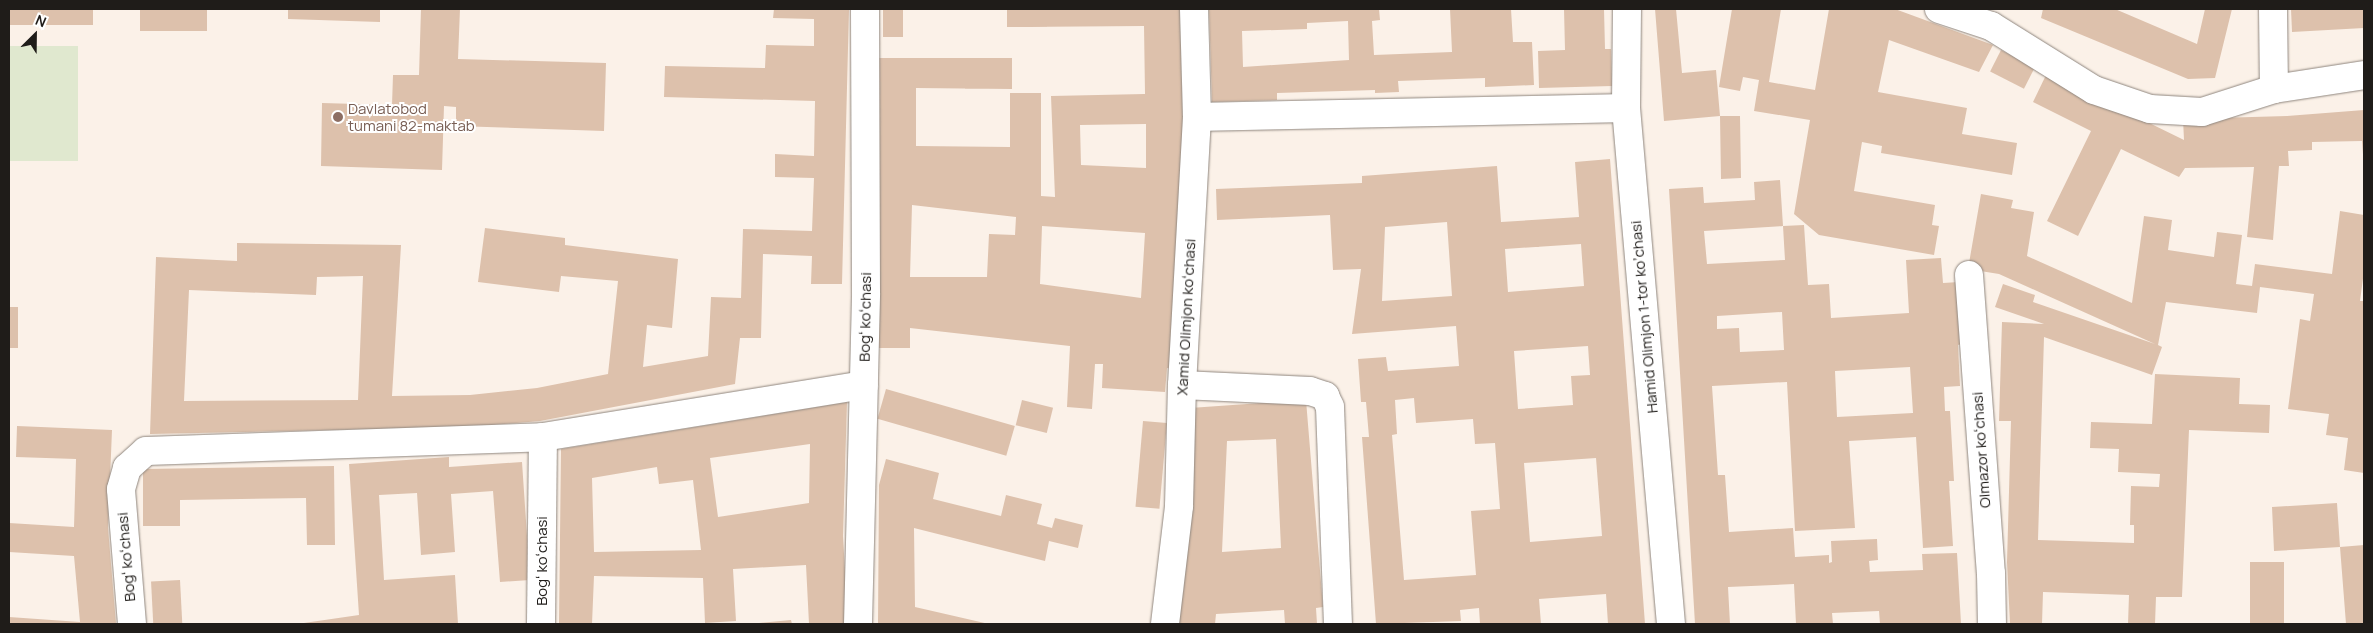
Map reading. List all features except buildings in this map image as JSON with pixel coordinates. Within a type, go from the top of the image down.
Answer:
[{"type":"street","name":"Bogʻ koʻchasi","points":[[858,624],[864,385],[865,9]]},
{"type":"street","name":"Xamid Olimjon koʻchasi","points":[[1165,624],[1180,506],[1182,385],[1197,117],[1194,9]]},
{"type":"street","name":"Hamid Olimjon 1-tor koʼchasi","points":[[1627,9],[1626,108],[1671,624]]},
{"type":"street","points":[[1940,9],[1994,18],[2094,90],[2150,109],[2202,112],[2274,89],[2364,75]]},
{"type":"street","points":[[2273,9],[2274,89]]},
{"type":"street","points":[[1197,117],[1626,108]]},
{"type":"street","name":"Olmazor koʻchasi","points":[[1969,275],[1991,573],[1992,624]]},
{"type":"street","points":[[543,437],[864,385]]},
{"type":"street","points":[[1182,385],[1310,391],[1325,396],[1330,407],[1338,624]]},
{"type":"street","name":"Bogʻ koʻchasi","points":[[132,624],[121,489],[127,468],[146,451],[543,437],[542,624]]},
{"type":"green space","points":[[9,46],[78,46],[78,161],[9,161]]},
{"type":"place","name":"Davlatobod tumani 82-maktab","points":[[338,117]]}]
